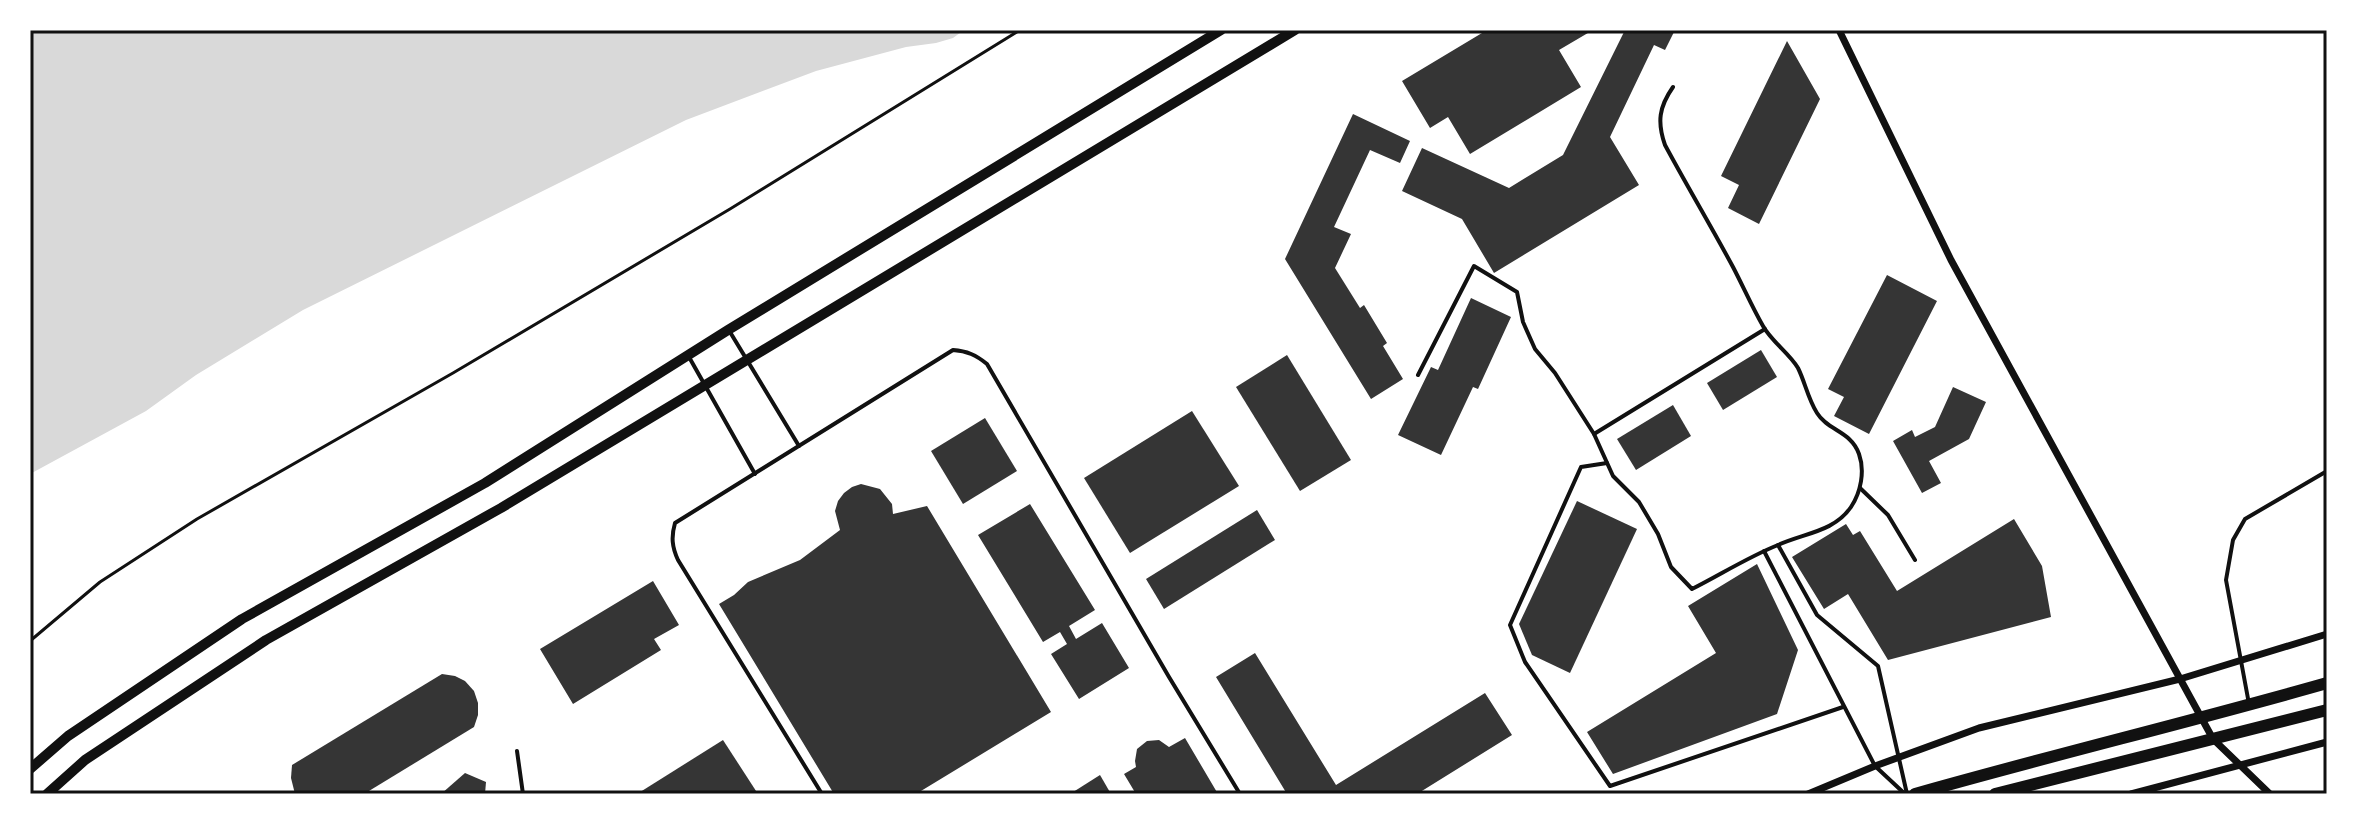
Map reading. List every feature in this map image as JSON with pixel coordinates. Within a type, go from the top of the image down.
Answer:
[{"type":"main road","points":[[30,769],[68,736],[242,619],[485,483],[728,330],[1221,30]]},
{"type":"main road","points":[[47,794],[85,760],[266,640],[501,508],[1295,30]]},
{"type":"main road","points":[[1915,794],[2327,683]]},
{"type":"main road","points":[[1995,794],[2327,710]]},
{"type":"street","points":[[1839,30],[1951,260],[2213,739],[2270,794]]},
{"type":"street","points":[[1808,794],[1979,728],[2180,679],[2327,634]]},
{"type":"street","points":[[2131,794],[2327,742]]},
{"type":"lane","points":[[1418,375],[1474,266],[1517,292],[1523,322],[1535,349],[1555,373],[1594,434],[1613,476],[1639,502],[1658,534],[1671,567],[1692,589],[1764,551],[1823,530],[1839,521],[1852,506],[1860,488],[1862,469],[1859,455],[1852,441],[1817,414],[1797,367],[1765,329],[1665,145],[1660,130],[1660,115],[1664,100],[1673,87]]},
{"type":"lane","points":[[1594,434],[1765,329]]},
{"type":"lane","points":[[728,330],[799,446]]},
{"type":"lane","points":[[822,794],[678,560],[672,542],[675,523],[953,350],[965,351],[987,364],[1240,794]]},
{"type":"lane","points":[[688,355],[755,474]]},
{"type":"lane","points":[[1607,463],[1581,467],[1510,625],[1525,662],[1610,786],[1843,707]]},
{"type":"lane","points":[[2249,706],[2226,580],[2233,540],[2245,519],[2327,471]]},
{"type":"lane","points":[[1860,488],[1888,515],[1915,560]]},
{"type":"lane","points":[[1778,545],[1817,615],[1878,666],[1906,794]]},
{"type":"lane","points":[[1764,551],[1875,766],[1906,794]]},
{"type":"lane","points":[[517,751],[523,794]]},
{"type":"path","points":[[30,641],[100,582],[197,519],[453,373],[677,240],[1020,30]]},
{"type":"shaded area","points":[[30,30],[964,30],[953,38],[936,43],[906,47],[816,71],[686,120],[303,310],[196,375],[146,411],[30,474]]},
{"type":"building","points":[[1487,30],[1593,30],[1559,50],[1581,87],[1470,154],[1448,117],[1430,128],[1402,81]]},
{"type":"building","points":[[1625,30],[1675,30],[1665,50],[1654,45],[1610,137],[1639,185],[1494,273],[1462,219],[1402,191],[1422,148],[1509,188],[1563,155]]},
{"type":"building","points":[[1787,41],[1820,99],[1759,224],[1728,208],[1739,185],[1721,176]]},
{"type":"building","points":[[1353,114],[1410,141],[1400,163],[1370,150],[1334,227],[1351,234],[1335,268],[1360,308],[1364,305],[1387,343],[1383,346],[1403,379],[1371,399],[1285,259]]},
{"type":"building","points":[[1887,275],[1937,301],[1869,434],[1834,416],[1844,397],[1828,389]]},
{"type":"building","points":[[1471,298],[1511,317],[1478,389],[1473,387],[1441,455],[1398,435],[1431,367],[1438,370]]},
{"type":"building","points":[[1761,350],[1777,377],[1723,410],[1707,383]]},
{"type":"building","points":[[1287,355],[1351,460],[1300,491],[1236,387]]},
{"type":"building","points":[[1953,387],[1986,402],[1969,439],[1929,461],[1941,483],[1922,493],[1893,441],[1912,430],[1915,437],[1935,427]]},
{"type":"building","points":[[1673,405],[1691,436],[1636,470],[1617,439]]},
{"type":"building","points":[[1192,411],[1239,486],[1130,553],[1084,478]]},
{"type":"building","points":[[985,418],[1017,471],[963,504],[931,451]]},
{"type":"building","points":[[861,484],[880,489],[892,504],[893,514],[927,506],[1051,712],[916,794],[834,794],[719,604],[748,582],[800,560],[840,530],[835,511],[838,501],[852,487]]},
{"type":"building","points":[[1577,501],[1637,529],[1570,673],[1532,655],[1519,624]]},
{"type":"building","points":[[1030,504],[1095,610],[1069,626],[1076,639],[1102,623],[1129,668],[1079,699],[1051,654],[1067,644],[1060,632],[1043,642],[978,535]]},
{"type":"building","points":[[1257,510],[1275,540],[1164,609],[1146,579]]},
{"type":"building","points":[[2014,519],[2042,566],[2051,617],[1888,660],[1848,594],[1824,609],[1792,557],[1846,524],[1853,535],[1860,531],[1897,591]]},
{"type":"building","points":[[1757,564],[1798,650],[1777,714],[1613,774],[1587,732],[1716,653],[1688,606]]},
{"type":"building","points":[[653,581],[679,625],[654,639],[661,650],[573,704],[540,649]]},
{"type":"building","points":[[1255,653],[1336,785],[1485,693],[1512,735],[1417,794],[1287,794],[1216,677]]},
{"type":"building","points":[[442,674],[465,681],[474,691],[478,715],[474,727],[364,794],[295,794],[292,765]]},
{"type":"building","points":[[1185,738],[1218,794],[1136,794],[1124,774],[1136,767],[1137,749],[1147,741],[1159,740],[1169,747]]},
{"type":"building","points":[[723,740],[758,794],[637,794]]},
{"type":"building","points":[[465,773],[486,782],[485,794],[441,794]]},
{"type":"building","points":[[1100,775],[1111,794],[1070,794]]}]
